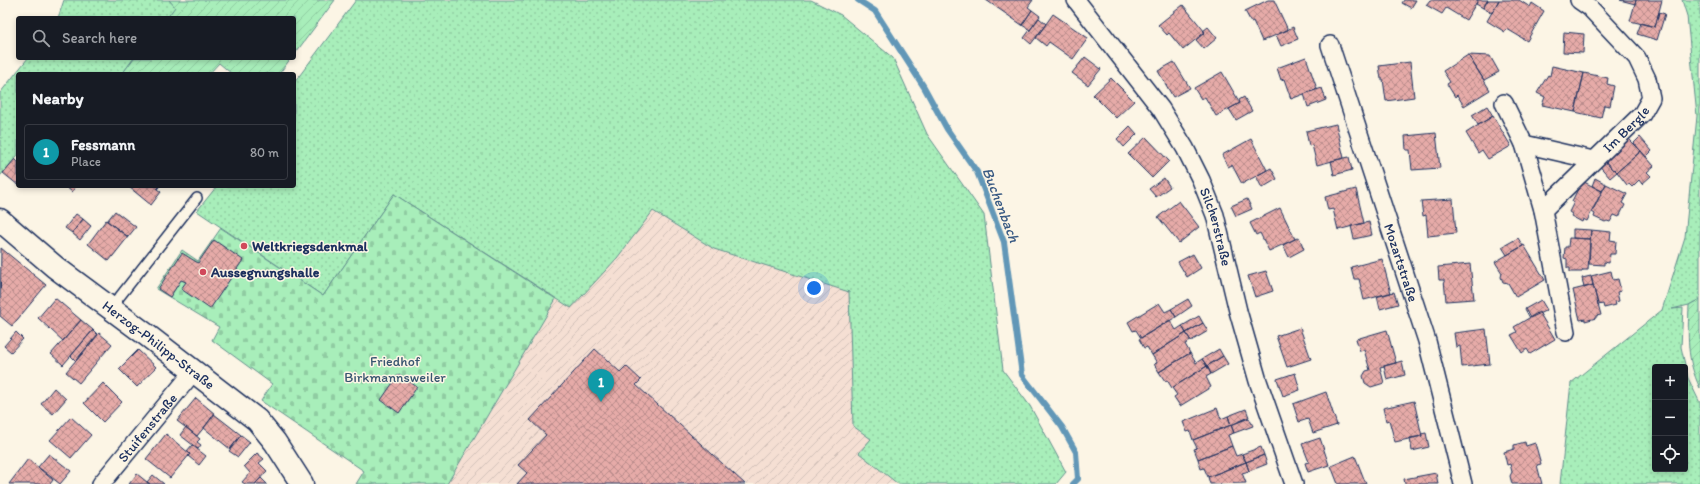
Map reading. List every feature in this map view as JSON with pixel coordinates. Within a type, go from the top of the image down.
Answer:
[{"type":"street","name":"Silcherstraße","points":[[1076,0],[1161,109],[1185,148],[1200,180],[1215,214],[1238,311],[1258,381],[1294,484]]},
{"type":"street","name":"Im Bergle","points":[[1543,210],[1642,114],[1651,98],[1647,79],[1637,58],[1589,7],[1579,0]]},
{"type":"street","name":"Mozartstraße","points":[[1330,45],[1427,341],[1463,484]]},
{"type":"street","points":[[1504,103],[1524,144],[1543,210],[1566,332]]},
{"type":"street","name":"Im Bergle","points":[[1524,144],[1593,160]]},
{"type":"street","name":"Herzog-Philipp-Straße","points":[[0,220],[55,267],[257,420],[275,442],[302,484]]},
{"type":"street","name":"Stuifenstraße","points":[[101,484],[194,371]]},
{"type":"lane","points":[[110,309],[197,198]]},
{"type":"shaded area","points":[[652,210],[714,249],[850,292],[853,426],[871,439],[915,484],[447,484],[556,299],[571,307],[617,258]]},
{"type":"green space","points":[[64,0],[169,0],[176,7],[169,16],[59,16]]},
{"type":"green space","points":[[169,0],[335,0],[296,52],[296,16],[168,16],[175,7]]},
{"type":"green space","points":[[356,0],[811,0],[841,15],[893,58],[927,134],[984,215],[1003,370],[1030,406],[1066,472],[1056,484],[898,484],[859,453],[871,439],[853,426],[849,292],[714,249],[653,211],[617,258],[571,308],[394,194],[323,296],[197,211],[215,188],[296,188],[296,80]]},
{"type":"green space","points":[[1682,0],[1700,0],[1700,299],[1689,305],[1672,309],[1683,308],[1681,347],[1685,364],[1652,364],[1652,472],[1688,472],[1688,378],[1700,403],[1700,484],[1560,484],[1571,383],[1662,310],[1685,237],[1697,116],[1687,16]]},
{"type":"green space","points":[[26,60],[132,60],[124,72],[17,72]]},
{"type":"green space","points":[[132,60],[290,60],[280,72],[230,72],[219,63],[211,72],[124,72]]},
{"type":"green space","points":[[16,73],[16,157],[0,176],[0,93]]},
{"type":"green space","name":"Friedhof Birkmannsweiler","points":[[394,194],[556,299],[447,484],[356,484],[364,471],[261,401],[272,384],[212,340],[219,327],[156,289],[182,250],[198,261],[221,228],[323,296]]},
{"type":"green space","points":[[1700,299],[1700,388],[1695,377],[1690,357],[1688,327],[1689,305]]},
{"type":"building","points":[[986,0],[1033,0],[1028,7],[1032,10],[1022,25]]},
{"type":"building","points":[[1268,0],[1274,0],[1288,30],[1262,41],[1253,21],[1251,22],[1245,11]]},
{"type":"building","points":[[1404,0],[1416,0],[1411,8],[1402,3]]},
{"type":"building","points":[[1430,0],[1478,0],[1466,20],[1446,8],[1442,14],[1426,5]]},
{"type":"building","points":[[1478,0],[1488,0],[1483,8],[1476,4]]},
{"type":"building","points":[[1488,0],[1499,0],[1492,13],[1483,8]]},
{"type":"building","points":[[1499,0],[1519,0],[1530,7],[1532,3],[1544,11],[1527,41],[1507,29],[1505,32],[1487,21]]},
{"type":"building","points":[[1620,0],[1636,0],[1635,4]]},
{"type":"building","points":[[1636,0],[1662,0],[1655,27],[1630,21]]},
{"type":"building","points":[[1183,5],[1205,32],[1183,50],[1169,33],[1167,35],[1158,25]]},
{"type":"building","points":[[1032,10],[1040,16],[1030,30],[1022,25]]},
{"type":"building","points":[[1659,12],[1665,14],[1657,40],[1637,34],[1641,23],[1655,27]]},
{"type":"building","points":[[1053,14],[1088,38],[1073,59],[1049,42],[1046,46],[1036,38]]},
{"type":"building","points":[[1039,18],[1046,24],[1031,44],[1024,38]]},
{"type":"building","points":[[1208,27],[1217,38],[1204,49],[1196,40]]},
{"type":"building","points":[[1293,27],[1298,39],[1281,46],[1276,35]]},
{"type":"building","points":[[1564,32],[1584,34],[1583,53],[1563,52]]},
{"type":"building","points":[[1468,55],[1490,90],[1464,106],[1457,95],[1455,97],[1447,84],[1450,82],[1443,71]]},
{"type":"building","points":[[1468,55],[1490,56],[1499,72],[1484,80]]},
{"type":"building","points":[[1085,57],[1101,69],[1088,85],[1072,73]]},
{"type":"building","points":[[1306,57],[1317,89],[1291,99],[1284,79],[1281,80],[1277,68]]},
{"type":"building","points":[[1174,62],[1190,88],[1173,97],[1158,71]]},
{"type":"building","points":[[1410,62],[1414,97],[1386,101],[1383,79],[1381,79],[1379,66]]},
{"type":"building","points":[[1552,66],[1584,73],[1575,112],[1542,105],[1545,97],[1537,93],[1548,75],[1550,76]]},
{"type":"building","points":[[1222,72],[1240,103],[1216,116],[1205,97],[1201,99],[1194,88]]},
{"type":"building","points":[[1584,73],[1608,78],[1607,84],[1614,86],[1610,106],[1604,105],[1601,118],[1575,112]]},
{"type":"building","points":[[1111,78],[1134,101],[1116,118],[1093,95]]},
{"type":"building","points":[[1322,88],[1326,100],[1308,107],[1304,94]]},
{"type":"building","points":[[1244,97],[1252,111],[1236,120],[1229,109],[1240,103],[1239,100]]},
{"type":"building","points":[[1487,106],[1493,116],[1478,125],[1472,115]]},
{"type":"building","points":[[1493,116],[1511,146],[1488,159],[1482,150],[1478,153],[1466,133]]},
{"type":"building","points":[[1336,124],[1344,158],[1317,165],[1312,145],[1309,146],[1306,131]]},
{"type":"building","points":[[1130,126],[1137,134],[1124,147],[1117,139]]},
{"type":"building","points":[[1436,133],[1440,168],[1412,170],[1410,150],[1406,150],[1405,136]]},
{"type":"building","points":[[1626,136],[1641,151],[1617,172],[1614,169],[1613,170],[1603,159]]},
{"type":"building","points":[[1146,137],[1169,161],[1152,178],[1128,154]]},
{"type":"building","points":[[1640,137],[1652,151],[1646,157],[1634,143]]},
{"type":"building","points":[[1251,139],[1267,170],[1242,184],[1232,165],[1228,167],[1222,155]]},
{"type":"building","points":[[1641,151],[1654,166],[1647,172],[1651,176],[1642,184],[1639,180],[1632,187],[1629,184],[1627,185],[1617,172]]},
{"type":"building","points":[[1349,157],[1352,170],[1334,175],[1331,161]]},
{"type":"building","points":[[15,159],[16,183],[3,173]]},
{"type":"building","points":[[1603,159],[1613,170],[1614,169],[1617,172],[1610,178],[1597,163]]},
{"type":"building","points":[[1271,168],[1277,179],[1262,188],[1256,176]]},
{"type":"building","points":[[1164,178],[1170,187],[1156,197],[1149,189]]},
{"type":"building","points":[[1595,178],[1606,184],[1602,191],[1592,186]]},
{"type":"building","points":[[1582,181],[1602,191],[1587,221],[1583,219],[1582,222],[1571,216],[1572,214],[1569,212],[1574,202],[1572,201]]},
{"type":"building","points":[[1606,184],[1627,194],[1622,203],[1625,205],[1619,217],[1614,215],[1610,222],[1605,222],[1594,217],[1595,214],[1592,212]]},
{"type":"building","points":[[67,188],[75,188],[72,192]]},
{"type":"building","points":[[130,188],[158,188],[157,189],[161,192],[151,205]]},
{"type":"building","points":[[1356,189],[1364,223],[1338,230],[1333,209],[1328,210],[1325,197]]},
{"type":"building","points":[[1247,199],[1252,209],[1236,216],[1231,206]]},
{"type":"building","points":[[1453,199],[1456,233],[1428,236],[1426,215],[1423,216],[1421,201]]},
{"type":"building","points":[[1179,201],[1199,227],[1179,243],[1158,217]]},
{"type":"building","points":[[1280,208],[1295,239],[1269,251],[1260,233],[1256,235],[1250,223]]},
{"type":"building","points":[[115,211],[136,227],[128,237],[107,221]]},
{"type":"building","points":[[76,214],[83,219],[72,233],[65,228]]},
{"type":"building","points":[[83,219],[91,226],[80,240],[72,233]]},
{"type":"building","points":[[106,220],[128,237],[109,261],[88,244]]},
{"type":"building","points":[[1369,222],[1372,235],[1354,239],[1351,226]]},
{"type":"building","points":[[1573,229],[1591,230],[1590,239],[1573,238]]},
{"type":"building","points":[[1591,230],[1611,232],[1610,240],[1616,241],[1615,254],[1610,254],[1609,263],[1604,262],[1604,265],[1589,264]]},
{"type":"building","points":[[1299,237],[1304,249],[1289,257],[1283,245]]},
{"type":"building","points":[[1518,238],[1523,246],[1507,255],[1502,247]]},
{"type":"building","points":[[1569,238],[1590,239],[1588,270],[1583,270],[1582,272],[1570,272],[1570,268],[1567,268],[1567,259],[1564,258],[1565,247],[1568,247]]},
{"type":"building","name":"Aussegnungshalle","points":[[214,240],[243,260],[210,309],[181,289],[186,282],[181,280],[170,297],[158,289],[182,253],[198,263]]},
{"type":"building","points":[[1524,245],[1545,280],[1516,297],[1508,283],[1503,282],[1501,277],[1502,273],[1495,262]]},
{"type":"building","points":[[1,248],[46,285],[12,326],[0,316]]},
{"type":"building","points":[[1193,254],[1201,268],[1187,277],[1178,262]]},
{"type":"building","points":[[1382,259],[1391,293],[1364,300],[1359,279],[1354,279],[1351,267]]},
{"type":"building","points":[[1470,264],[1474,299],[1446,301],[1444,280],[1439,280],[1438,267]]},
{"type":"building","points":[[1266,271],[1273,291],[1255,297],[1248,276]]},
{"type":"building","points":[[1611,271],[1613,280],[1618,279],[1621,291],[1617,292],[1619,301],[1615,302],[1616,305],[1604,308],[1603,304],[1598,305],[1591,276]]},
{"type":"building","points":[[1591,276],[1593,285],[1584,288],[1582,278]]},
{"type":"building","points":[[1593,285],[1601,315],[1585,321],[1585,319],[1580,320],[1573,290]]},
{"type":"building","points":[[1394,292],[1398,304],[1380,309],[1377,296]]},
{"type":"building","points":[[55,298],[81,320],[63,341],[38,318]]},
{"type":"building","points":[[1188,299],[1192,306],[1176,317],[1171,309]]},
{"type":"building","points":[[1541,300],[1547,310],[1530,318],[1525,309]]},
{"type":"building","points":[[1159,303],[1165,312],[1171,309],[1176,317],[1141,338],[1136,330],[1133,331],[1128,322]]},
{"type":"building","points":[[1539,312],[1555,339],[1530,354],[1527,349],[1522,353],[1511,335],[1517,332],[1514,327]]},
{"type":"building","points":[[1199,316],[1203,323],[1186,333],[1182,326]]},
{"type":"building","points":[[81,320],[93,330],[63,365],[51,354]]},
{"type":"building","points":[[1170,320],[1176,330],[1182,326],[1186,333],[1152,355],[1147,347],[1144,348],[1139,339]]},
{"type":"building","points":[[1203,323],[1208,331],[1191,341],[1186,333]]},
{"type":"building","points":[[1300,328],[1311,359],[1287,367],[1276,336]]},
{"type":"building","points":[[1486,329],[1490,364],[1462,367],[1460,346],[1456,347],[1454,333]]},
{"type":"building","points":[[93,330],[98,335],[76,361],[71,356]]},
{"type":"building","points":[[1387,330],[1396,363],[1380,367],[1384,383],[1371,387],[1365,383],[1363,376],[1366,371],[1370,370],[1364,350],[1360,351],[1356,339]]},
{"type":"building","points":[[16,332],[23,339],[11,352],[4,346]]},
{"type":"building","points":[[99,333],[112,344],[79,383],[66,372]]},
{"type":"building","points":[[1186,333],[1191,341],[1185,344],[1190,353],[1159,372],[1154,364],[1157,363],[1152,355]]},
{"type":"building","points":[[595,349],[620,372],[626,366],[641,380],[636,385],[745,484],[517,484],[527,473],[518,465],[546,435],[530,420]]},
{"type":"building","points":[[1219,349],[1223,356],[1207,366],[1202,359]]},
{"type":"building","points":[[138,350],[156,367],[137,387],[119,369]]},
{"type":"building","points":[[1190,353],[1196,363],[1202,359],[1207,366],[1172,388],[1159,372]]},
{"type":"building","points":[[1223,356],[1228,364],[1211,374],[1207,366]]},
{"type":"building","points":[[1402,361],[1405,375],[1387,380],[1384,366]]},
{"type":"building","points":[[1207,366],[1211,374],[1206,377],[1211,387],[1180,406],[1174,397],[1177,395],[1172,388]]},
{"type":"building","points":[[1295,373],[1300,390],[1283,396],[1277,379]]},
{"type":"building","points":[[399,374],[417,387],[399,413],[381,400]]},
{"type":"building","points":[[103,383],[122,402],[103,422],[84,403]]},
{"type":"building","points":[[54,388],[66,399],[53,414],[41,404]]},
{"type":"building","points":[[1326,392],[1337,425],[1313,433],[1308,419],[1299,422],[1293,404]]},
{"type":"building","points":[[196,398],[215,414],[197,436],[177,421]]},
{"type":"building","points":[[1414,401],[1422,436],[1395,442],[1389,420],[1386,421],[1383,408]]},
{"type":"building","points":[[1217,408],[1221,419],[1228,416],[1231,425],[1193,440],[1190,431],[1187,432],[1183,422]]},
{"type":"building","points":[[1246,409],[1249,417],[1231,425],[1228,416]]},
{"type":"building","points":[[214,414],[241,435],[230,449],[204,428]]},
{"type":"building","points":[[71,417],[91,435],[71,458],[50,440]]},
{"type":"building","points":[[1249,418],[1253,426],[1234,433],[1231,425]]},
{"type":"building","points":[[1231,425],[1234,433],[1228,435],[1232,446],[1198,459],[1194,449],[1197,448],[1193,440]]},
{"type":"building","points":[[186,427],[200,439],[197,442],[201,445],[198,449],[180,435]]},
{"type":"building","points":[[1426,433],[1429,447],[1412,451],[1410,438],[1422,436],[1421,434]]},
{"type":"building","points":[[166,434],[190,454],[170,478],[146,459]]},
{"type":"building","points":[[241,435],[250,442],[238,457],[229,451]]},
{"type":"building","points":[[1320,438],[1329,465],[1308,472],[1305,463],[1309,462],[1302,444]]},
{"type":"building","points":[[1525,442],[1526,446],[1535,443],[1541,464],[1537,465],[1542,484],[1512,484],[1510,464],[1507,465],[1504,452],[1514,449],[1514,445]]},
{"type":"building","points":[[192,445],[206,456],[199,465],[188,456],[190,454],[187,451]]},
{"type":"building","points":[[1232,446],[1236,456],[1242,454],[1246,462],[1208,477],[1204,468],[1201,469],[1198,459]]},
{"type":"building","points":[[1261,447],[1264,455],[1246,462],[1242,454]]},
{"type":"building","points":[[257,453],[264,459],[259,463],[267,471],[255,484],[245,484],[242,482],[250,473],[244,466]]},
{"type":"building","points":[[49,454],[71,471],[60,484],[38,467]]},
{"type":"building","points":[[1264,455],[1267,464],[1249,471],[1246,462]]},
{"type":"building","points":[[1355,456],[1366,484],[1338,484],[1331,466]]},
{"type":"building","points":[[28,459],[53,480],[50,484],[9,484]]},
{"type":"building","points":[[1246,462],[1249,471],[1242,473],[1246,483],[1210,484],[1208,477]]},
{"type":"building","points":[[1436,473],[1438,484],[1405,484],[1404,479]]},
{"type":"building","points":[[137,474],[147,482],[150,484],[129,484]]},
{"type":"building","points":[[153,475],[164,484],[150,484],[147,482]]},
{"type":"building","points":[[261,478],[267,484],[255,484]]},
{"type":"waterway","name":"Buchenbach","points":[[858,0],[875,11],[924,87],[947,129],[977,172],[1004,242],[1022,375],[1062,427],[1076,452],[1078,479],[1073,484]]},
{"type":"place","name":"Weltkriegsdenkmal","points":[[244,246]]},
{"type":"place","name":"Aussegnungshalle","points":[[203,272]]},
{"type":"place","name":"Fessmann","points":[[601,402]]}]
